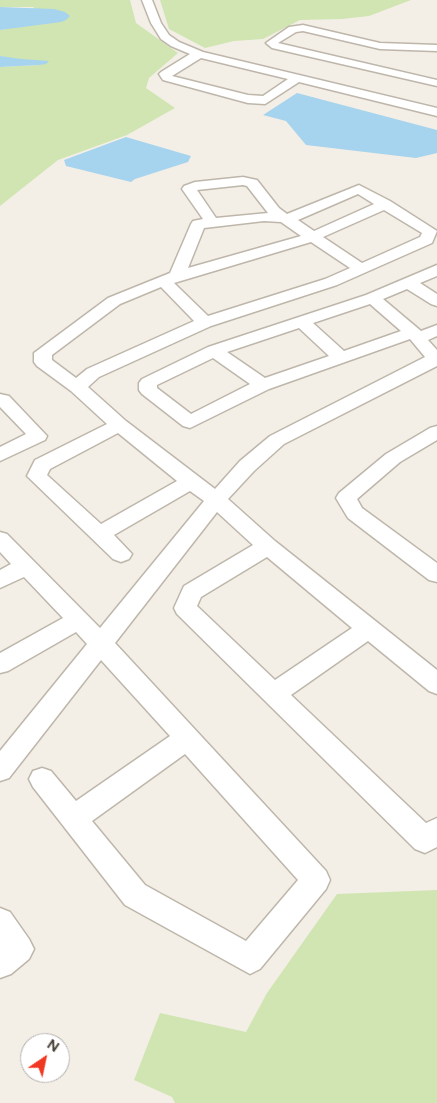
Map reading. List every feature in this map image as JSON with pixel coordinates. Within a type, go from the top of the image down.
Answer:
[{"type":"street","points":[[147,0],[156,23],[165,37],[175,44],[199,54],[437,112]]},
{"type":"street","points":[[437,48],[380,46],[303,28],[293,29],[271,43],[276,46],[437,83]]},
{"type":"street","points":[[199,54],[165,74],[167,78],[248,99],[265,100],[297,78]]},
{"type":"street","points":[[392,101],[421,79],[436,63]]},
{"type":"street","points":[[212,222],[189,189],[195,186],[244,181],[252,183],[274,211],[361,269]]},
{"type":"street","points":[[78,387],[93,374],[205,322],[331,282],[427,240],[430,231],[359,189],[291,218],[283,217],[198,224],[170,279]]},
{"type":"street","points":[[385,204],[312,237],[170,279],[133,292],[114,301],[43,353],[43,362],[78,387],[120,425],[216,500],[268,546],[437,684]]},
{"type":"street","points":[[437,270],[372,298],[214,351],[148,383],[148,390],[190,422],[263,385],[341,357],[437,330]]},
{"type":"street","points":[[170,279],[205,322]]},
{"type":"street","points":[[408,282],[437,302]]},
{"type":"street","points":[[0,770],[216,500],[247,466],[277,440],[436,359],[416,335],[372,298]]},
{"type":"street","points":[[302,322],[341,357]]},
{"type":"street","points":[[214,351],[263,385]]},
{"type":"street","points":[[0,400],[3,400],[38,436],[0,455]]},
{"type":"street","points":[[120,425],[42,465],[37,476],[121,554]]},
{"type":"street","points":[[437,432],[392,458],[346,498],[355,513],[437,574]]},
{"type":"street","points":[[99,534],[191,482]]},
{"type":"street","points":[[0,539],[101,644],[316,880],[250,959],[135,895],[42,779]]},
{"type":"street","points":[[268,546],[192,592],[185,608],[425,840],[437,830]]},
{"type":"street","points":[[0,580],[26,566]]},
{"type":"street","points":[[0,664],[77,621]]},
{"type":"street","points":[[274,694],[368,628]]},
{"type":"street","points":[[74,818],[187,738]]},
{"type":"street","points":[[0,922],[19,949],[0,963]]},
{"type":"green space","points":[[0,0],[130,0],[136,23],[178,53],[149,78],[146,88],[175,108],[127,135],[58,160],[0,206],[0,67],[39,65],[0,56],[0,30],[18,27],[34,7],[0,7]]},
{"type":"green space","points":[[160,0],[411,0],[369,16],[300,20],[263,39],[234,41],[205,48],[169,29]]},
{"type":"green space","points":[[437,890],[437,1103],[175,1103],[172,1097],[134,1080],[160,1013],[246,1032],[267,993],[337,894]]},
{"type":"water","points":[[0,7],[54,9],[65,12],[70,16],[61,22],[0,30]]},
{"type":"water","points":[[0,56],[49,61],[46,64],[39,65],[0,67]]},
{"type":"water","points":[[297,93],[437,130],[437,153],[416,158],[306,145],[286,121],[263,115]]},
{"type":"water","points":[[126,137],[191,156],[188,162],[135,179],[131,182],[66,166],[64,160]]}]
